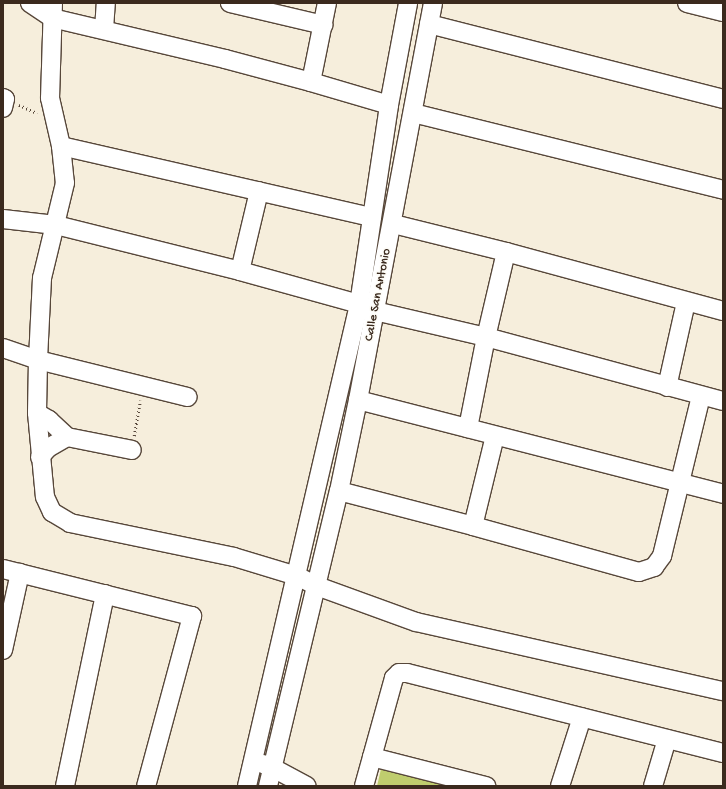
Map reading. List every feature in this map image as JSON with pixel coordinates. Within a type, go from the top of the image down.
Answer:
[{"type":"street","points":[[30,3],[104,29],[311,82],[389,105]]},
{"type":"street","points":[[104,29],[106,3]]},
{"type":"street","points":[[230,3],[291,10],[323,25]]},
{"type":"street","points":[[311,82],[327,3]]},
{"type":"street","name":"Calle San Antonio","points":[[268,786],[339,491],[358,400],[367,308],[372,217],[389,105],[408,3]]},
{"type":"street","name":"Calle San Antonio","points":[[247,786],[297,576],[367,308],[392,224],[433,3]]},
{"type":"street","points":[[687,3],[723,12]]},
{"type":"street","points":[[52,11],[50,98],[61,146],[65,183],[42,278],[37,413],[40,457],[46,497],[52,512],[70,523],[234,557],[297,576],[316,586],[416,622],[723,692]]},
{"type":"street","points":[[429,24],[723,99]]},
{"type":"street","points":[[413,113],[723,190]]},
{"type":"street","points":[[61,146],[372,217]]},
{"type":"street","points":[[240,271],[259,191]]},
{"type":"street","points":[[3,219],[56,225],[240,271],[367,308],[486,337],[723,401]]},
{"type":"street","points":[[392,224],[506,252],[723,311]]},
{"type":"street","points":[[468,428],[486,337],[506,252]]},
{"type":"street","points":[[667,387],[686,302]]},
{"type":"street","points":[[3,348],[38,360],[188,397]]},
{"type":"street","points":[[339,491],[639,572],[654,567],[662,556],[701,396]]},
{"type":"street","points":[[358,400],[723,494]]},
{"type":"street","points":[[37,413],[48,420],[67,437],[132,450]]},
{"type":"street","points":[[473,526],[495,436]]},
{"type":"street","points":[[40,457],[48,448],[67,437]]},
{"type":"street","points":[[3,650],[11,571],[192,616],[146,786]]},
{"type":"street","points":[[65,786],[105,594]]},
{"type":"street","points":[[364,786],[394,678],[399,673],[407,673],[723,753]]},
{"type":"street","points":[[560,786],[582,717]]},
{"type":"street","points":[[653,786],[667,739]]},
{"type":"street","points":[[372,756],[486,786]]},
{"type":"street","points":[[253,761],[273,768],[306,786]]},
{"type":"path","points":[[4,102],[54,120]]},
{"type":"path","points":[[132,450],[142,386]]},
{"type":"green space","points":[[381,769],[447,786],[377,786]]}]
